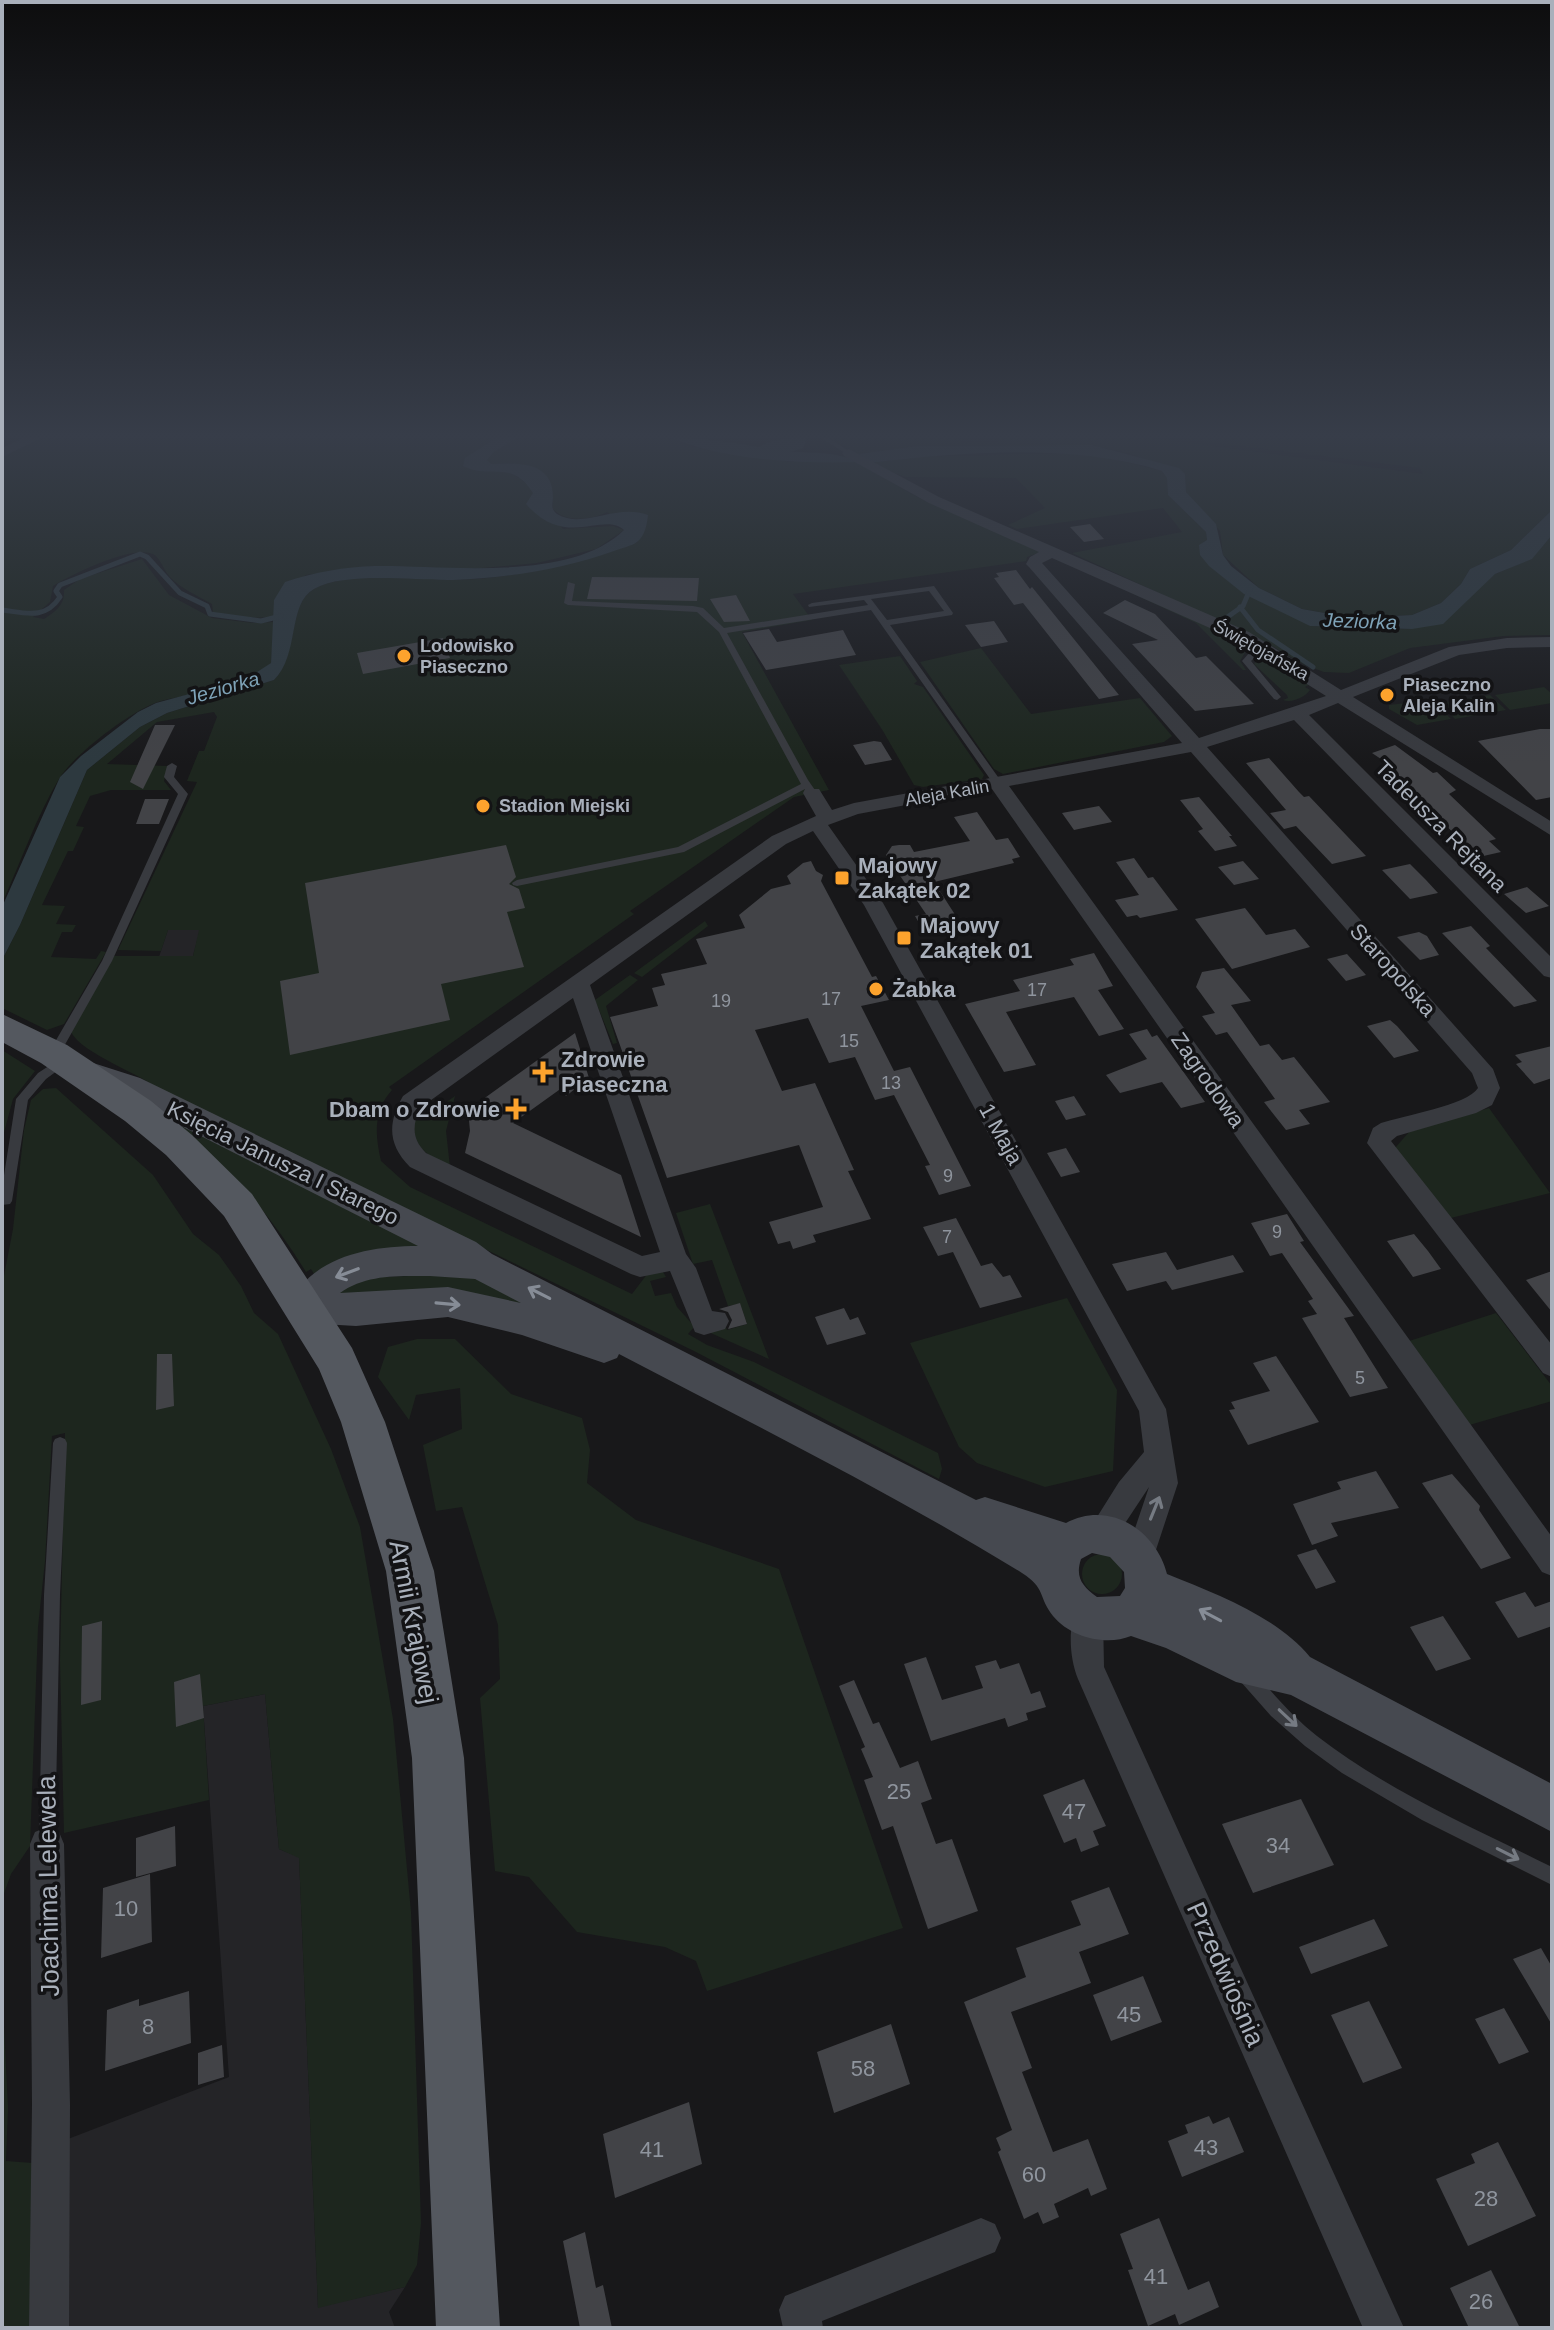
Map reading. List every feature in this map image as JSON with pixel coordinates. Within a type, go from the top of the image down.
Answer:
[{"type":"main road","name":"Armii Krajowej","points":[[2,1026],[67,1062],[169,1136],[219,1185],[252,1224],[305,1307],[337,1361],[366,1431],[410,1571],[438,1758],[468,2328]]},
{"type":"street","name":"Świętojańska","points":[[1043,547],[1266,650],[1552,830]]},
{"type":"street","name":"Staropolska","points":[[1053,551],[1035,560],[1034,564],[1482,1069],[1489,1088],[1484,1099],[1468,1107],[1389,1129],[1381,1134],[1379,1143],[1552,1365]]},
{"type":"street","name":"Aleja Kalin","points":[[675,1259],[640,1267],[418,1160],[406,1148],[402,1134],[403,1115],[411,1102],[779,840],[822,820],[854,809],[1193,746],[1297,713],[1455,651],[1507,643],[1552,642]]},
{"type":"street","name":"Tadeusza Rejtana","points":[[1297,713],[1552,971]]},
{"type":"street","name":"Zagrodowa","points":[[998,784],[1552,1562]]},
{"type":"street","name":"1 Maja","points":[[809,789],[822,820],[873,903],[1152,1409],[1159,1458],[1165,1472],[1164,1487],[1143,1535],[1139,1586]]},
{"type":"street","points":[[579,984],[675,1259],[683,1268],[704,1324],[716,1321]]},
{"type":"street","name":"Księcia Janusza I Starego","points":[[67,1062],[129,1086],[444,1243],[681,1371],[946,1504],[1075,1549]]},
{"type":"street","name":"Księcia Janusza I Starego","points":[[305,1307],[327,1281],[366,1266],[404,1261],[479,1264]]},
{"type":"street","name":"Księcia Janusza I Starego","points":[[305,1307],[371,1309],[417,1302],[476,1307],[681,1371]]},
{"type":"street","points":[[337,1361],[357,1321],[371,1309]]},
{"type":"street","points":[[1139,1586],[1114,1620],[1088,1616],[1064,1597],[1075,1549],[1125,1503],[1144,1468],[1159,1458]]},
{"type":"street","points":[[1075,1549],[1117,1538],[1139,1586],[1176,1630],[1236,1660],[1297,1674],[1552,1809]]},
{"type":"street","points":[[1139,1586],[1187,1603],[1269,1646],[1297,1674]]},
{"type":"street","name":"Przedwiośnia","points":[[1088,1616],[1089,1668],[1384,2328]]},
{"type":"street","name":"Joachima Lelewela","points":[[47,1844],[51,2105],[49,2328]]},
{"type":"street","points":[[803,2328],[799,2310],[981,2238]]},
{"type":"lane","points":[[571,584],[568,603],[693,608],[700,610],[723,634],[873,607]]},
{"type":"lane","points":[[812,605],[931,588],[949,613],[885,623]]},
{"type":"lane","name":"Zagrodowa","points":[[866,597],[998,784]]},
{"type":"lane","name":"1 Maja","points":[[723,634],[809,789]]},
{"type":"lane","points":[[1266,650],[1253,654],[1246,661],[1277,697]]},
{"type":"lane","points":[[6,1201],[22,1099],[42,1076],[67,1062],[107,961],[183,794],[169,777],[172,766]]},
{"type":"lane","points":[[517,883],[681,850],[809,789]]},
{"type":"lane","name":"Joachima Lelewela","points":[[47,1844],[52,1611],[60,1443]]},
{"type":"lane","points":[[1236,1660],[1259,1692],[1338,1764],[1552,1876]]},
{"type":"shaded area","points":[[2,547],[599,547],[537,563],[471,569],[375,566],[306,575],[274,600],[274,617],[242,618],[213,612],[212,604],[174,581],[156,556],[147,553],[104,561],[53,586],[50,602],[33,617],[44,619],[52,613],[61,604],[64,590],[80,579],[142,559],[169,595],[212,618],[274,622],[271,663],[262,671],[235,683],[149,706],[90,745],[59,779],[2,903]]},
{"type":"shaded area","name":"Stadion Miejski","points":[[623,547],[1034,547],[1044,551],[1027,557],[1026,561],[793,594],[812,620],[742,632],[829,790],[794,797],[630,911],[634,914],[389,1087],[392,1090],[381,1106],[377,1124],[381,1161],[410,1187],[632,1294],[648,1273],[663,1272],[666,1277],[650,1281],[655,1296],[671,1293],[677,1307],[694,1326],[725,1325],[727,1330],[747,1324],[740,1304],[728,1306],[712,1260],[693,1264],[676,1213],[710,1204],[769,1359],[695,1326],[688,1334],[707,1345],[754,1362],[938,1453],[942,1469],[939,1479],[694,1351],[165,1093],[77,1040],[71,1032],[114,956],[193,956],[199,930],[168,930],[161,951],[118,950],[197,782],[187,781],[199,751],[204,751],[217,717],[214,712],[157,722],[107,764],[168,766],[164,781],[171,790],[111,790],[90,796],[76,826],[84,827],[73,851],[68,851],[42,905],[65,906],[56,924],[76,925],[72,932],[62,932],[51,957],[96,959],[101,951],[106,952],[64,1024],[47,1030],[2,1008],[2,960],[87,770],[140,727],[167,713],[274,680],[287,657],[300,606],[314,589],[349,579],[371,577],[498,577]]},
{"type":"shaded area","points":[[1105,547],[1200,547],[1310,626],[1412,629],[1495,574],[1531,559],[1542,547],[1552,547],[1552,635],[1503,636],[1410,648],[1349,673],[1324,672],[1072,553]]},
{"type":"shaded area","points":[[1222,547],[1514,547],[1470,569],[1461,584],[1441,603],[1412,615],[1353,618],[1302,609],[1259,588],[1223,555]]},
{"type":"shaded area","points":[[1127,591],[1209,625],[1244,644],[1247,649],[1240,661],[1246,670],[1196,623]]},
{"type":"shaded area","points":[[981,648],[1031,714],[1140,698],[1172,736],[1164,742],[1003,774],[994,769],[920,662]]},
{"type":"shaded area","points":[[900,656],[917,681],[914,684],[923,687],[984,775],[982,779],[923,787],[914,785],[839,665]]},
{"type":"shaded area","points":[[1260,658],[1269,658],[1310,684],[1305,687],[1310,690],[1298,699],[1283,700],[1288,698],[1287,695],[1254,664]]},
{"type":"shaded area","points":[[1544,687],[1552,694],[1552,703],[1510,710],[1495,695]]},
{"type":"shaded area","points":[[1490,695],[1506,710],[1455,719],[1440,703]]},
{"type":"shaded area","points":[[1406,703],[1413,709],[1436,704],[1451,719],[1417,725],[1389,709],[1389,705]]},
{"type":"shaded area","points":[[705,921],[708,926],[642,977],[634,973]]},
{"type":"shaded area","points":[[168,930],[200,930],[193,956],[159,957]]},
{"type":"shaded area","points":[[630,975],[638,980],[606,1006],[617,1043],[613,1044],[595,1000]]},
{"type":"shaded area","points":[[2,1050],[35,1071],[13,1099],[2,1140]]},
{"type":"shaded area","points":[[56,1088],[153,1175],[193,1234],[219,1255],[241,1286],[254,1313],[278,1334],[331,1449],[360,1527],[393,1719],[411,1912],[421,2223],[417,2265],[405,2287],[318,2308],[299,1858],[279,1849],[265,1694],[203,1706],[209,1800],[64,1833],[60,1661],[65,1433],[52,1436],[38,1627],[30,1846],[11,1874],[2,1899],[2,1286],[31,1100],[43,1089]]},
{"type":"shaded area","points":[[455,1096],[446,1131],[450,1167],[430,1156],[418,1144],[414,1129],[417,1107],[428,1115]]},
{"type":"shaded area","points":[[1489,1108],[1550,1193],[1443,1220],[1395,1148],[1409,1132]]},
{"type":"shaded area","points":[[173,1122],[433,1251],[316,1277],[311,1269],[306,1272],[278,1230],[246,1191]]},
{"type":"shaded area","points":[[459,1274],[484,1282],[600,1336],[328,1293],[356,1278]]},
{"type":"shaded area","points":[[1067,1298],[1117,1390],[1113,1471],[1045,1487],[977,1463],[959,1447],[910,1343]]},
{"type":"shaded area","points":[[1496,1313],[1552,1386],[1552,1401],[1466,1426],[1406,1342]]},
{"type":"shaded area","points":[[417,1339],[455,1339],[511,1394],[582,1418],[590,1450],[587,1483],[636,1520],[779,1569],[903,1928],[707,1991],[696,1961],[665,1947],[577,1932],[529,1877],[495,1871],[480,1698],[500,1679],[498,1625],[462,1507],[436,1511],[423,1445],[462,1429],[460,1388],[416,1395],[409,1420],[378,1377],[388,1347]]},
{"type":"shaded area","points":[[1102,1554],[1116,1560],[1122,1574],[1116,1588],[1102,1594],[1088,1588],[1082,1574],[1088,1560]]},
{"type":"shaded area","points":[[265,1694],[279,1849],[299,1857],[318,2307],[405,2287],[389,2312],[395,2328],[68,2328],[68,2139],[229,2077],[203,1706]]},
{"type":"shaded area","points":[[2,1985],[8,2108],[6,2161],[33,2163],[31,2328],[2,2328]]},
{"type":"water","name":"Jeziorka","points":[[601,547],[627,547],[535,572],[453,580],[344,580],[314,589],[300,606],[287,657],[274,680],[167,713],[140,727],[87,770],[2,960],[2,907],[60,777],[81,756],[138,712],[156,703],[248,678],[271,663],[274,600],[285,582],[318,573],[364,567],[505,568],[572,558]]},
{"type":"water","name":"Jeziorka","points":[[1199,547],[1221,547],[1231,566],[1259,588],[1302,609],[1353,618],[1412,615],[1441,603],[1461,584],[1470,569],[1514,547],[1542,547],[1532,559],[1495,574],[1443,624],[1412,629],[1310,626],[1244,594],[1200,555]]},
{"type":"building","points":[[1016,570],[1119,695],[1099,699],[1023,603],[1014,605],[994,578],[999,577],[996,573]]},
{"type":"building","points":[[592,577],[699,578],[697,601],[587,599]]},
{"type":"building","points":[[736,595],[750,621],[724,622],[710,599]]},
{"type":"building","points":[[1125,600],[1155,614],[1196,658],[1206,656],[1254,704],[1195,711],[1132,644],[1158,640],[1103,613]]},
{"type":"building","points":[[994,621],[1008,642],[981,647],[965,625]]},
{"type":"building","points":[[769,629],[777,642],[843,630],[856,655],[766,670],[743,633]]},
{"type":"building","name":"Lodowisko Piaseczno","points":[[443,638],[450,658],[363,674],[357,653]]},
{"type":"building","points":[[155,725],[175,725],[143,789],[130,782]]},
{"type":"building","points":[[1552,729],[1552,797],[1536,800],[1478,741]]},
{"type":"building","points":[[881,742],[892,760],[865,765],[853,745]]},
{"type":"building","points":[[1395,745],[1433,773],[1437,772],[1456,790],[1449,794],[1496,839],[1489,841],[1501,852],[1479,857],[1403,785],[1397,786],[1382,772],[1396,769],[1372,753]]},
{"type":"building","points":[[1269,758],[1299,792],[1304,797],[1309,796],[1366,856],[1332,864],[1296,826],[1284,829],[1270,813],[1286,810],[1246,763]]},
{"type":"building","points":[[1199,797],[1237,846],[1215,851],[1198,831],[1203,829],[1180,800]]},
{"type":"building","points":[[145,799],[169,799],[159,824],[136,824]]},
{"type":"building","points":[[1099,806],[1112,822],[1074,830],[1062,813]]},
{"type":"building","points":[[977,812],[996,840],[1008,838],[1020,857],[1012,859],[1014,863],[934,882],[963,927],[926,935],[915,916],[926,914],[886,855],[892,846],[910,845],[914,852],[970,841],[954,817]]},
{"type":"building","points":[[506,845],[516,877],[509,884],[519,889],[525,908],[507,912],[524,967],[441,984],[450,1020],[290,1055],[280,981],[319,973],[305,883]]},
{"type":"building","points":[[1134,858],[1178,910],[1140,918],[1137,915],[1127,917],[1115,900],[1139,895],[1116,862]]},
{"type":"building","points":[[811,861],[816,871],[823,875],[821,881],[872,977],[876,976],[889,1000],[861,1006],[894,1071],[910,1067],[971,1186],[939,1195],[925,1166],[930,1165],[894,1095],[875,1100],[855,1057],[829,1063],[808,1018],[755,1030],[782,1091],[815,1083],[854,1170],[848,1171],[871,1219],[813,1235],[816,1242],[793,1249],[790,1241],[778,1244],[769,1222],[823,1207],[799,1145],[667,1178],[610,1017],[658,1006],[652,988],[665,985],[661,974],[707,964],[696,939],[745,928],[739,915],[771,889],[791,884],[787,876],[803,863]]},
{"type":"building","points":[[1243,861],[1259,879],[1234,885],[1218,867]]},
{"type":"building","points":[[1410,864],[1438,893],[1410,899],[1382,870]]},
{"type":"building","points":[[1527,887],[1549,906],[1526,913],[1504,894]]},
{"type":"building","points":[[1245,908],[1266,935],[1295,929],[1310,947],[1232,969],[1195,919]]},
{"type":"building","points":[[1471,926],[1490,946],[1486,948],[1537,1001],[1514,1007],[1442,933]]},
{"type":"building","points":[[1419,932],[1427,936],[1439,955],[1420,960],[1397,937]]},
{"type":"building","points":[[1094,953],[1113,986],[1098,990],[1124,1029],[1099,1036],[1074,997],[1006,1012],[1036,1065],[1004,1072],[965,1004],[1020,991],[1013,980],[1074,965],[1070,959]]},
{"type":"building","points":[[1347,954],[1366,975],[1346,981],[1327,959]]},
{"type":"building","points":[[1224,968],[1251,1001],[1231,1005],[1260,1046],[1269,1044],[1282,1060],[1294,1057],[1330,1102],[1299,1110],[1310,1124],[1286,1130],[1264,1102],[1275,1099],[1227,1032],[1216,1035],[1202,1016],[1215,1013],[1196,987],[1202,972]]},
{"type":"building","points":[[1390,1020],[1419,1051],[1394,1058],[1367,1026]]},
{"type":"building","points":[[1147,1029],[1152,1037],[1157,1035],[1205,1102],[1181,1108],[1162,1082],[1120,1093],[1106,1075],[1147,1059],[1129,1034]]},
{"type":"building","points":[[575,1033],[589,1078],[566,1096],[559,1090],[513,1123],[621,1175],[641,1237],[465,1153],[470,1131],[468,1110]]},
{"type":"building","points":[[1552,1046],[1552,1078],[1534,1084],[1516,1064],[1522,1062],[1515,1055]]},
{"type":"building","points":[[1074,1096],[1086,1115],[1066,1120],[1055,1101]]},
{"type":"building","points":[[1066,1148],[1080,1172],[1061,1177],[1047,1153]]},
{"type":"building","points":[[1287,1214],[1304,1241],[1300,1242],[1354,1316],[1344,1318],[1388,1388],[1350,1397],[1302,1318],[1317,1314],[1308,1301],[1313,1299],[1282,1253],[1270,1256],[1251,1223]]},
{"type":"building","points":[[956,1218],[981,1266],[992,1263],[1003,1277],[1010,1275],[1022,1297],[980,1308],[953,1252],[938,1256],[923,1227]]},
{"type":"building","points":[[1414,1234],[1441,1269],[1413,1277],[1387,1241]]},
{"type":"building","points":[[1166,1252],[1177,1270],[1233,1255],[1244,1272],[1172,1290],[1166,1281],[1127,1291],[1112,1264]]},
{"type":"building","points":[[1552,1271],[1552,1312],[1526,1280]]},
{"type":"building","points":[[740,1303],[747,1324],[728,1329],[732,1320],[728,1312],[719,1309]]},
{"type":"building","points":[[844,1308],[850,1320],[858,1317],[866,1334],[827,1345],[815,1317]]},
{"type":"building","points":[[157,1354],[172,1354],[174,1406],[156,1410]]},
{"type":"building","points":[[1276,1356],[1319,1422],[1248,1445],[1229,1410],[1235,1409],[1231,1402],[1270,1391],[1253,1363]]},
{"type":"building","points":[[1376,1471],[1399,1508],[1331,1523],[1338,1536],[1312,1545],[1293,1504],[1341,1489],[1337,1482]]},
{"type":"building","points":[[1452,1474],[1480,1506],[1479,1510],[1511,1558],[1481,1569],[1422,1483]]},
{"type":"building","points":[[1316,1549],[1336,1582],[1316,1589],[1297,1555]]},
{"type":"building","points":[[1525,1592],[1535,1607],[1552,1601],[1552,1626],[1518,1638],[1495,1602]]},
{"type":"building","points":[[1443,1616],[1471,1659],[1436,1671],[1410,1627]]},
{"type":"building","points":[[102,1621],[101,1700],[81,1705],[82,1626]]},
{"type":"building","points":[[926,1657],[942,1700],[983,1688],[975,1666],[996,1660],[1000,1669],[1019,1663],[1031,1694],[1040,1691],[1046,1707],[1026,1713],[1028,1720],[1008,1727],[1005,1718],[931,1741],[904,1664]]},
{"type":"building","points":[[200,1674],[204,1718],[176,1727],[174,1682]]},
{"type":"building","points":[[854,1680],[873,1724],[879,1722],[900,1768],[918,1761],[932,1799],[921,1803],[936,1844],[952,1839],[978,1911],[928,1929],[893,1826],[882,1830],[864,1780],[873,1777],[861,1749],[865,1747],[839,1686]]},
{"type":"building","points":[[1084,1779],[1106,1826],[1093,1831],[1099,1845],[1081,1852],[1076,1838],[1064,1843],[1043,1795]]},
{"type":"building","points":[[1301,1799],[1334,1865],[1253,1893],[1222,1824]]},
{"type":"building","points":[[175,1826],[176,1866],[136,1877],[136,1838]]},
{"type":"building","points":[[150,1874],[152,1942],[101,1958],[103,1888]]},
{"type":"building","points":[[1109,1887],[1129,1934],[1079,1952],[1091,1983],[1011,2012],[1032,2068],[1022,2072],[1053,2152],[1088,2139],[1107,2189],[1091,2196],[1088,2188],[1054,2204],[1059,2217],[1043,2224],[1038,2212],[1024,2219],[998,2152],[1001,2150],[996,2138],[1012,2130],[964,2002],[1026,1977],[1016,1948],[1081,1925],[1071,1901]]},
{"type":"building","points":[[1374,1919],[1388,1946],[1311,1974],[1299,1947]]},
{"type":"building","points":[[1541,1948],[1552,1967],[1552,2025],[1513,1959]]},
{"type":"building","points":[[1143,1976],[1162,2022],[1111,2041],[1093,1995]]},
{"type":"building","points":[[189,1991],[191,2043],[105,2071],[107,2010],[139,1999],[139,2006]]},
{"type":"building","points":[[1369,2001],[1402,2068],[1363,2083],[1331,2015]]},
{"type":"building","points":[[1504,2008],[1529,2052],[1499,2064],[1475,2019]]},
{"type":"building","points":[[891,2024],[910,2084],[834,2113],[817,2052]]},
{"type":"building","points":[[222,2045],[224,2077],[198,2085],[198,2053]]},
{"type":"building","points":[[689,2102],[702,2164],[615,2198],[603,2134]]},
{"type":"building","points":[[1209,2116],[1213,2124],[1229,2117],[1244,2152],[1182,2177],[1168,2141],[1188,2133],[1185,2125]]},
{"type":"building","points":[[1498,2142],[1536,2216],[1468,2246],[1436,2179],[1475,2163],[1471,2154]]},
{"type":"building","points":[[1159,2218],[1188,2290],[1209,2281],[1219,2307],[1179,2325],[1175,2314],[1148,2326],[1128,2270],[1133,2269],[1120,2234]]},
{"type":"building","points":[[585,2232],[596,2288],[603,2285],[612,2328],[580,2328],[563,2241]]},
{"type":"building","points":[[1491,2270],[1520,2328],[1469,2328],[1450,2288]]},
{"type":"waterway","points":[[2,610],[41,612],[60,597],[56,591],[60,585],[140,554],[147,557],[180,593],[207,606],[210,614],[261,621],[281,616]]},
{"type":"waterway","points":[[1241,608],[1251,587]]},
{"type":"waterway","points":[[1226,618],[1241,608]]},
{"type":"waterway","points":[[1241,608],[1258,630],[1313,667]]},
{"type":"place","name":"Lodowisko Piaseczno","points":[[404,656]]},
{"type":"place","name":"Piaseczno Aleja Kalin","points":[[1387,695]]},
{"type":"place","name":"Stadion Miejski","points":[[483,806]]},
{"type":"place","name":"Majowy Zakątek 02","points":[[842,878]]},
{"type":"place","name":"Majowy Zakątek 01","points":[[904,938]]},
{"type":"place","name":"Żabka","points":[[876,989]]},
{"type":"place","name":"Zdrowie Piaseczna","points":[[543,1072]]},
{"type":"place","name":"Dbam o Zdrowie","points":[[516,1109]]}]
